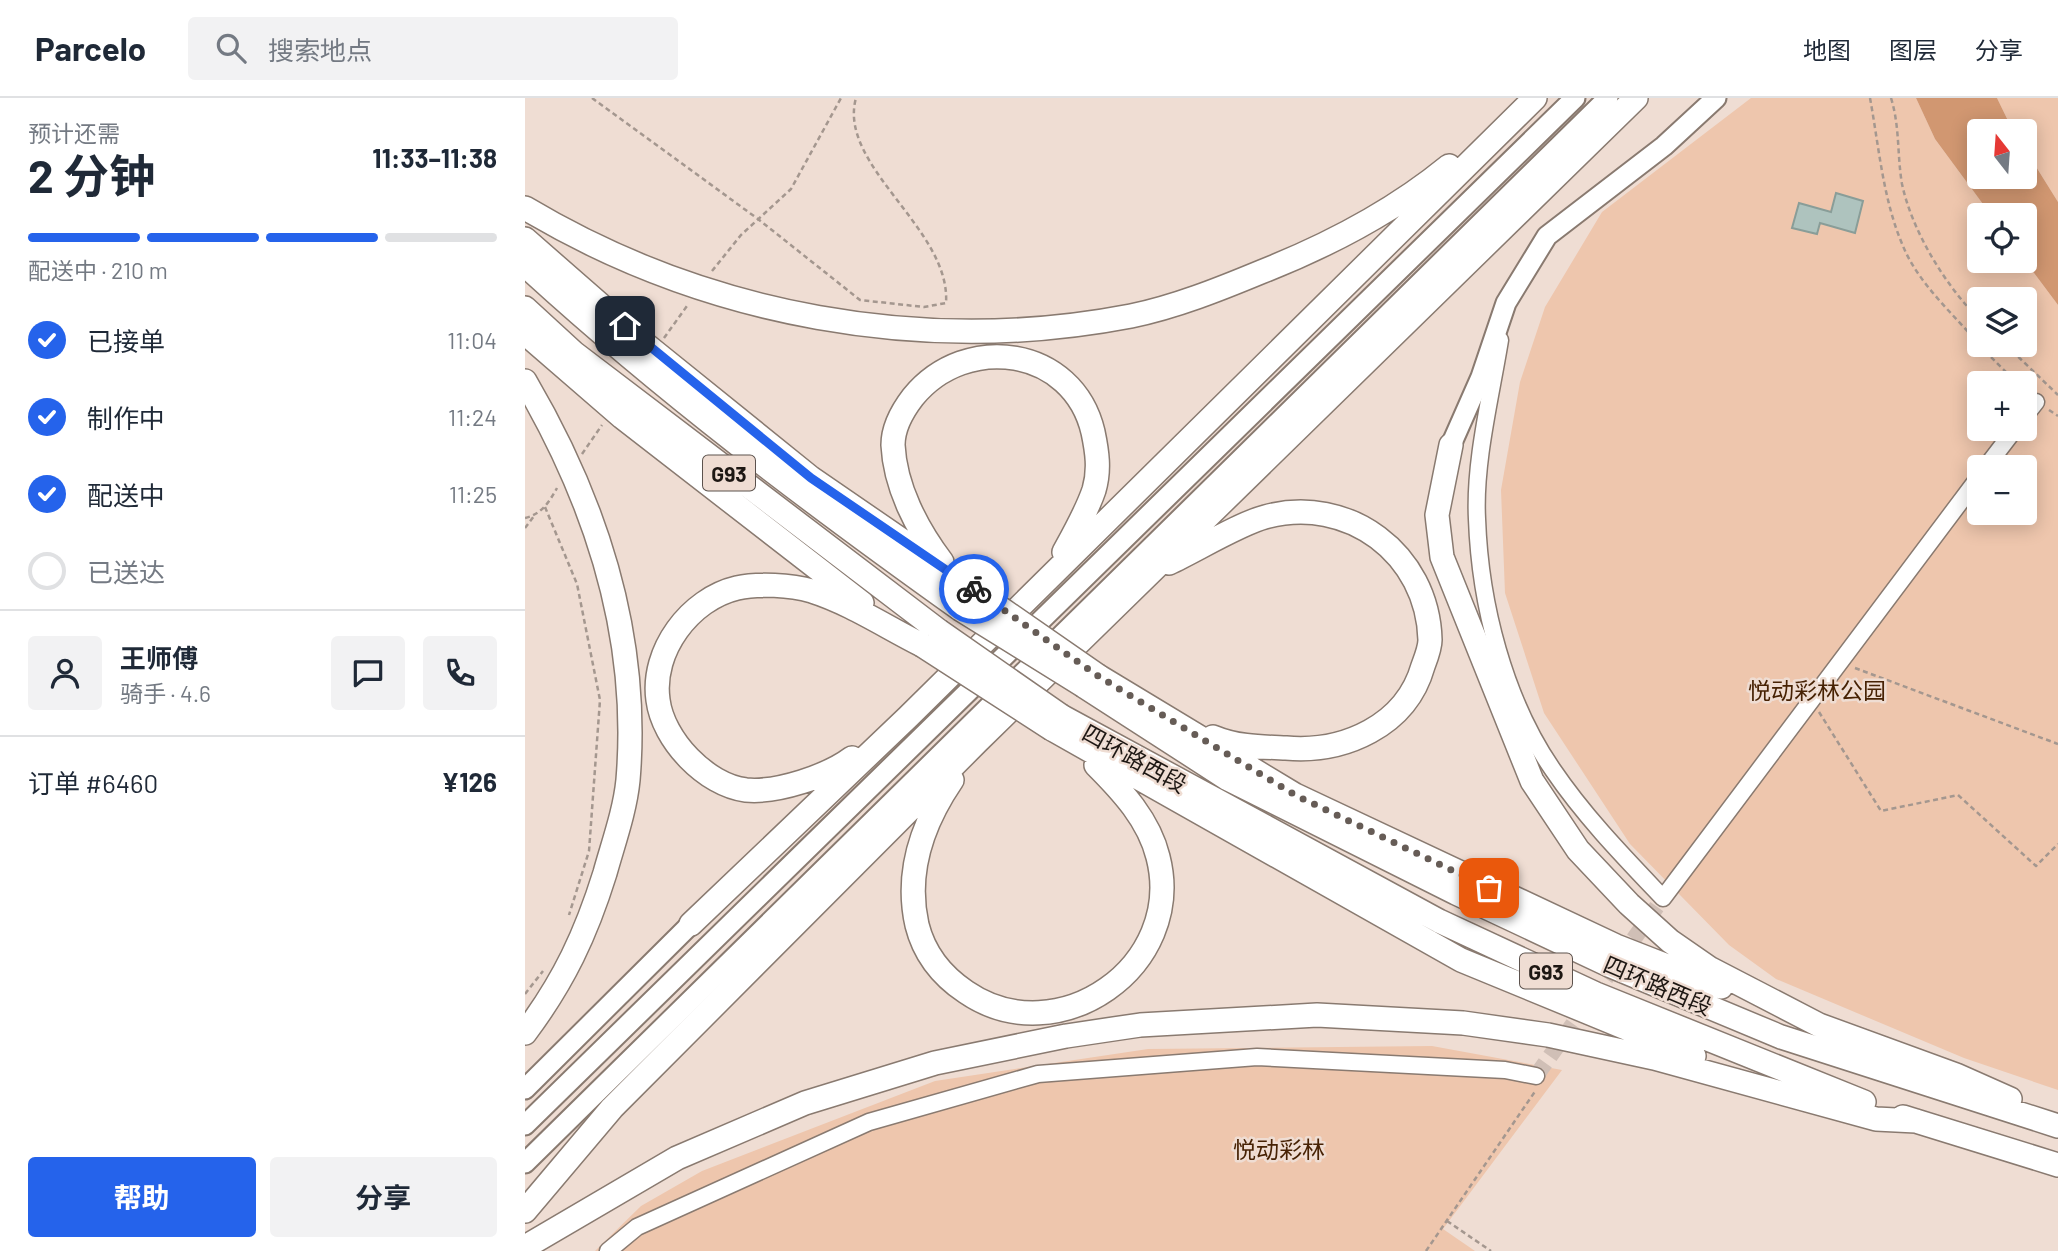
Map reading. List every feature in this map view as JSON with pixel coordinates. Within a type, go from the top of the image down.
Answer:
[{"type":"highway","points":[[525,208],[581,241],[676,279],[814,318],[905,331],[976,334],[1047,329],[1134,316],[1223,288],[1301,256],[1368,221],[1438,176],[1534,98]]},
{"type":"highway","points":[[691,924],[908,717],[1534,98]]},
{"type":"highway","points":[[525,1211],[612,1108],[977,742],[1636,98]]},
{"type":"highway","points":[[525,239],[645,344],[811,478],[977,592],[1091,681],[1161,715],[1231,744],[1312,750],[1355,740],[1396,714],[1419,680],[1430,642],[1423,601],[1413,574],[1371,530],[1337,518],[1302,514],[1264,517],[1153,570]]},
{"type":"highway","name":"四环路西段","points":[[525,265],[589,324],[834,518],[960,609],[1091,681],[1228,779],[1456,893],[1611,966],[1781,1037],[2058,1123]]},
{"type":"highway","name":"四环路西段","points":[[525,307],[575,353],[930,638],[1057,723],[1439,921],[1608,999],[1769,1066],[1916,1121],[2058,1166]]},
{"type":"highway","points":[[525,333],[622,417],[820,573],[930,638]]},
{"type":"highway","points":[[950,573],[916,522],[899,483],[893,443],[901,412],[923,385],[950,366],[979,356],[1016,357],[1048,370],[1071,387],[1090,417],[1099,456],[1095,488],[1054,571]]},
{"type":"highway","points":[[525,381],[576,480],[608,564],[625,648],[629,716],[628,782],[588,927],[556,992],[525,1033]]},
{"type":"highway","points":[[1451,445],[1437,515],[1442,557],[1531,781],[1578,850],[1629,904],[1670,941],[1709,968],[1819,1026]]},
{"type":"highway","points":[[908,717],[838,768],[788,785],[746,790],[710,776],[678,748],[658,701],[661,656],[685,620],[715,596],[739,587],[811,591],[930,638]]},
{"type":"highway","points":[[1161,715],[1295,795],[1616,946],[1819,1026],[1956,1075],[2058,1123]]},
{"type":"highway","points":[[977,742],[943,794],[920,842],[912,870],[911,900],[917,923],[933,961],[953,983],[975,998],[1005,1011],[1042,1014],[1069,1009],[1098,998],[1139,960],[1151,938],[1159,911],[1162,885],[1158,857],[1150,835],[1124,793],[1057,723]]},
{"type":"highway","points":[[1077,745],[1461,960],[1818,1103]]},
{"type":"highway","points":[[525,1247],[677,1158],[805,1103],[935,1063],[1066,1036],[1140,1025],[1317,1015],[1463,1023],[1548,1035],[1654,1058],[1876,1119],[1916,1121]]},
{"type":"main road","points":[[525,1125],[1575,98]]},
{"type":"main road","points":[[525,1163],[1608,98]]},
{"type":"main road","points":[[1451,445],[1481,377],[1506,303],[1547,236],[1664,146],[1717,98]]},
{"type":"main road","points":[[525,1089],[691,924]]},
{"type":"street","points":[[1506,303],[1483,443],[1476,517],[1486,596],[1499,654],[1519,705],[1551,768],[1600,832],[1663,898],[1967,493]]},
{"type":"street","points":[[1995,455],[2006,441]]},
{"type":"street","points":[[608,1251],[637,1227],[869,1122],[1038,1074],[1257,1057],[1505,1070],[1536,1076]]},
{"type":"path","points":[[592,98],[758,219],[860,300],[924,307],[946,303],[947,290],[941,265],[906,209],[874,168],[857,132],[853,113],[856,98]]},
{"type":"path","points":[[710,274],[741,235],[791,189],[841,98]]},
{"type":"path","points":[[1870,98],[1890,209],[1903,248],[1923,279],[1967,331]]},
{"type":"path","points":[[1891,98],[1898,121],[1902,183],[1920,234],[1967,306]]},
{"type":"path","points":[[662,341],[687,306]]},
{"type":"path","points":[[1991,357],[2005,371]]},
{"type":"path","points":[[2018,357],[2058,395]]},
{"type":"path","points":[[582,454],[607,419]]},
{"type":"path","points":[[525,528],[545,507],[561,483]]},
{"type":"path","points":[[545,507],[577,584],[600,700],[589,851],[566,925]]},
{"type":"path","points":[[525,518],[534,516]]},
{"type":"path","points":[[1840,663],[2058,744]]},
{"type":"path","points":[[1812,700],[1881,811],[1958,795],[2036,866],[2058,844]]},
{"type":"path","points":[[525,994],[550,961]]},
{"type":"path","points":[[1426,1251],[1537,1093],[1536,1076]]},
{"type":"path","points":[[1447,1221],[1491,1251]]},
{"type":"green space","name":"悦动彩林公园","points":[[1751,98],[1916,98],[1935,139],[1967,182],[1967,189],[1972,189],[1982,203],[1967,203],[1967,273],[2034,273],[2058,305],[2058,1090],[1964,1058],[1776,979],[1729,945],[1630,844],[1544,713],[1505,593],[1501,490],[1520,382],[1545,307],[1602,212]]},
{"type":"green space","points":[[1997,98],[2058,98],[2058,202],[2037,168],[2037,119],[2007,119]]},
{"type":"green space","name":"悦动彩林","points":[[1432,1046],[1562,1070],[1443,1229],[1475,1251],[595,1251],[641,1206],[702,1171],[935,1081],[1148,1049]]},
{"type":"shaded area","points":[[1916,98],[1997,98],[2007,119],[1967,119],[1967,182],[1935,139]]},
{"type":"shaded area","points":[[2037,168],[2058,202],[2058,305],[2034,273],[2037,273],[2037,203],[1982,203],[1972,189],[2037,189]]},
{"type":"building","points":[[1836,193],[1863,201],[1855,233],[1820,223],[1817,234],[1792,228],[1799,203],[1831,212]]},
{"type":"tunnel","points":[[1536,1076],[1663,898]]},
{"type":"way so far","points":[[974,589],[1098,676],[1295,795],[1489,888]]},
{"type":"route","points":[[625,326],[811,478],[974,589]]}]
